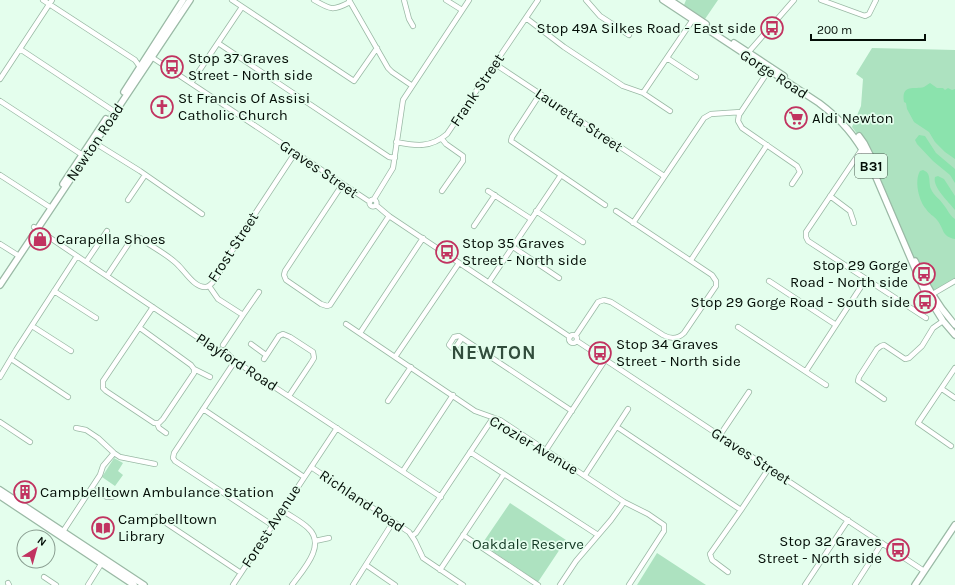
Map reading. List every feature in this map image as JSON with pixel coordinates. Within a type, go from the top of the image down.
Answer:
[{"type":"main road","name":"Newton Road","points":[[84,156],[95,143],[140,67],[150,56],[183,0]]},
{"type":"main road","name":"Newton Road","points":[[0,279],[50,207],[150,56],[190,0]]},
{"type":"main road","name":"Gorge Road","points":[[663,0],[694,18]]},
{"type":"main road","name":"Gorge Road","points":[[670,0],[747,54],[834,110],[852,127],[864,143],[876,167],[930,295],[955,326]]},
{"type":"main road","name":"Gorge Road","points":[[770,69],[834,114],[851,132],[862,149],[877,178],[912,264],[944,321],[955,335]]},
{"type":"main road","name":"Newton Road","points":[[0,285],[17,255]]},
{"type":"main road","points":[[0,490],[61,534]]},
{"type":"main road","points":[[0,496],[144,585]]},
{"type":"main road","points":[[915,585],[955,525]]},
{"type":"main road","points":[[103,561],[134,585]]},
{"type":"street","points":[[43,0],[51,2],[135,60],[140,67]]},
{"type":"street","points":[[232,0],[354,81],[377,48]]},
{"type":"street","points":[[314,0],[332,9],[340,8],[350,1],[392,72],[411,85]]},
{"type":"street","points":[[404,0],[409,19],[413,26]]},
{"type":"street","points":[[446,0],[462,10]]},
{"type":"street","points":[[372,201],[392,171],[395,158],[401,104],[411,85],[469,0]]},
{"type":"street","name":"Frank Street","points":[[396,142],[421,146],[431,144],[447,134],[538,0]]},
{"type":"street","points":[[586,0],[600,16],[629,35]]},
{"type":"street","points":[[747,54],[794,0]]},
{"type":"street","points":[[821,0],[865,16],[869,14],[876,0]]},
{"type":"street","points":[[0,80],[51,2]]},
{"type":"street","points":[[191,83],[242,7]]},
{"type":"street","points":[[526,18],[623,86],[643,93],[670,111]]},
{"type":"street","points":[[643,93],[694,18]]},
{"type":"street","points":[[218,43],[389,157],[395,158]]},
{"type":"street","points":[[20,49],[114,111]]},
{"type":"street","name":"Graves Street","points":[[150,56],[342,185],[372,201],[372,206],[376,204],[389,216],[570,337],[569,339],[572,342],[574,343],[576,338],[605,360],[924,571]]},
{"type":"street","points":[[666,58],[696,77]]},
{"type":"street","name":"Lauretta Street","points":[[495,64],[664,176]]},
{"type":"street","points":[[770,69],[741,112],[738,118],[739,125],[793,163],[799,169],[800,172],[792,184]]},
{"type":"street","points":[[540,94],[512,137],[511,141],[605,205]]},
{"type":"street","points":[[0,101],[84,156]]},
{"type":"street","points":[[633,223],[704,118],[711,114],[741,112]]},
{"type":"street","points":[[442,138],[446,144],[463,156],[463,160],[442,191]]},
{"type":"street","points":[[95,143],[202,214]]},
{"type":"street","points":[[691,260],[767,145]]},
{"type":"street","points":[[862,149],[806,232],[806,237],[808,241],[926,318]]},
{"type":"street","name":"Frost Street","points":[[107,276],[131,240],[135,237],[140,238],[176,263],[191,280],[201,286],[210,286],[245,229],[295,153]]},
{"type":"street","points":[[0,175],[50,207]]},
{"type":"street","points":[[128,200],[145,175]]},
{"type":"street","points":[[489,282],[560,175]]},
{"type":"street","points":[[342,185],[285,271],[284,275],[286,280],[321,304],[327,306],[330,305],[389,216]]},
{"type":"street","points":[[488,191],[531,219]]},
{"type":"street","points":[[474,226],[495,195]]},
{"type":"street","points":[[830,196],[850,211],[854,223]]},
{"type":"street","points":[[536,211],[583,242]]},
{"type":"street","points":[[570,337],[573,335],[576,338],[598,302],[604,300],[611,302],[663,335],[670,338],[677,338],[684,333],[717,284],[716,279],[712,275],[616,211]]},
{"type":"street","name":"Playford Road","points":[[35,228],[212,347],[228,354],[235,361],[440,497]]},
{"type":"street","points":[[86,262],[107,231]]},
{"type":"street","points":[[360,333],[423,238]]},
{"type":"street","points":[[0,244],[17,255]]},
{"type":"street","points":[[513,247],[559,278]]},
{"type":"street","points":[[0,377],[77,256]]},
{"type":"street","points":[[395,357],[459,263]]},
{"type":"street","points":[[806,371],[866,279]]},
{"type":"street","points":[[769,281],[836,325]]},
{"type":"street","points":[[930,295],[955,281]]},
{"type":"street","points":[[210,286],[218,299],[243,315]]},
{"type":"street","points":[[54,291],[96,318]]},
{"type":"street","points":[[223,345],[259,292]]},
{"type":"street","points":[[153,307],[103,381],[103,388],[156,423],[159,428],[166,433]]},
{"type":"street","points":[[884,400],[858,382],[859,377],[877,349],[884,346],[905,359],[910,358],[922,346],[933,328],[944,321]]},
{"type":"street","name":"Crozier Avenue","points":[[346,324],[475,410],[500,420],[624,502],[662,523],[665,528],[629,585]]},
{"type":"street","points":[[32,326],[71,351]]},
{"type":"street","points":[[738,327],[826,385]]},
{"type":"street","points":[[140,328],[191,365],[194,369],[210,377]]},
{"type":"street","points":[[251,344],[265,356],[279,336],[283,334],[313,352],[314,355],[311,363],[289,396]]},
{"type":"street","points":[[462,338],[572,411]]},
{"type":"street","points":[[11,359],[68,397]]},
{"type":"street","points":[[546,450],[605,360]]},
{"type":"street","points":[[235,361],[174,453],[173,458],[272,525]]},
{"type":"street","points":[[388,401],[411,367]]},
{"type":"street","points":[[951,446],[918,423],[955,368]]},
{"type":"street","points":[[156,423],[163,420],[194,373],[194,369]]},
{"type":"street","points":[[942,389],[955,398]]},
{"type":"street","points":[[720,435],[748,392]]},
{"type":"street","points":[[402,472],[453,395]]},
{"type":"street","points":[[203,409],[304,477]]},
{"type":"street","points":[[585,476],[628,409]]},
{"type":"street","points":[[412,536],[416,533],[493,418]]},
{"type":"street","points":[[0,422],[30,442]]},
{"type":"street","points":[[617,427],[741,510]]},
{"type":"street","points":[[76,428],[86,430],[120,457],[155,464]]},
{"type":"street","name":"Forest Avenue","points":[[233,585],[337,428]]},
{"type":"street","points":[[470,452],[598,535]]},
{"type":"street","points":[[61,534],[100,476],[104,466],[114,453]]},
{"type":"street","name":"Richland Road","points":[[311,467],[409,532],[423,558],[463,585]]},
{"type":"street","points":[[728,572],[712,560],[710,554],[769,468]]},
{"type":"street","points":[[440,570],[504,474]]},
{"type":"street","points":[[91,489],[107,497],[112,497],[115,493]]},
{"type":"street","points":[[560,585],[576,561],[611,520],[624,502]]},
{"type":"street","points":[[282,510],[309,529],[315,541],[313,554],[292,585]]},
{"type":"street","points":[[157,517],[241,572]]},
{"type":"street","points":[[805,585],[848,520]]},
{"type":"street","points":[[353,585],[393,522]]},
{"type":"street","points":[[463,535],[538,585]]},
{"type":"street","points":[[315,541],[328,538]]},
{"type":"street","points":[[854,585],[882,543]]},
{"type":"street","points":[[88,585],[103,561]]},
{"type":"street","points":[[366,565],[395,585]]},
{"type":"street","points":[[44,577],[56,585]]},
{"type":"green space","points":[[686,0],[718,0],[705,19],[684,5]]},
{"type":"green space","points":[[872,48],[955,50],[955,281],[932,294],[917,266],[871,156],[864,143],[852,127],[861,106],[863,79],[856,74]]},
{"type":"green space","points":[[114,458],[123,463],[118,471],[123,475],[115,486],[102,477]]},
{"type":"green space","name":"Oakdale Reserve","points":[[510,503],[566,540],[538,582],[482,544]]},
{"type":"green space","points":[[657,553],[706,585],[637,585]]},
{"type":"shaded area","points":[[930,83],[937,88],[943,88],[945,90],[948,88],[952,90],[955,89],[955,159],[935,142],[929,132],[914,122],[907,109],[906,103],[904,102],[905,92],[907,90],[910,88],[924,87]]},
{"type":"shaded area","points":[[919,135],[925,136],[936,153],[955,169],[955,183],[950,175],[933,161],[917,144],[915,140]]},
{"type":"shaded area","points":[[923,170],[929,175],[932,191],[955,219],[955,239],[945,234],[937,220],[927,211],[921,201],[917,180],[920,171]]},
{"type":"shaded area","points":[[938,176],[944,179],[955,196],[955,210],[938,190],[935,177]]},
{"type":"place","name":"Stop 49A Silkes Road - East side","points":[[772,28]]},
{"type":"place","name":"Stop 37 Graves Street - North side","points":[[172,67]]},
{"type":"place","name":"St Francis Of Assisi Catholic Church","points":[[162,107]]},
{"type":"place","name":"Aldi Newton","points":[[796,118]]},
{"type":"place","name":"Carapella Shoes","points":[[40,239]]},
{"type":"place","name":"Stop 35 Graves Street - North side","points":[[447,252]]},
{"type":"place","name":"Stop 29 Gorge Road - North side","points":[[924,274]]},
{"type":"place","name":"Stop 29 Gorge Road - South side","points":[[925,302]]},
{"type":"place","name":"Stop 34 Graves Street - North side","points":[[600,353]]},
{"type":"place","name":"Campbelltown Ambulance Station","points":[[25,492]]},
{"type":"place","name":"Campbelltown Library","points":[[103,528]]},
{"type":"place","name":"Stop 32 Graves Street - North side","points":[[898,550]]},
{"type":"district","name":"NEWTON","points":[[494,353]]}]
